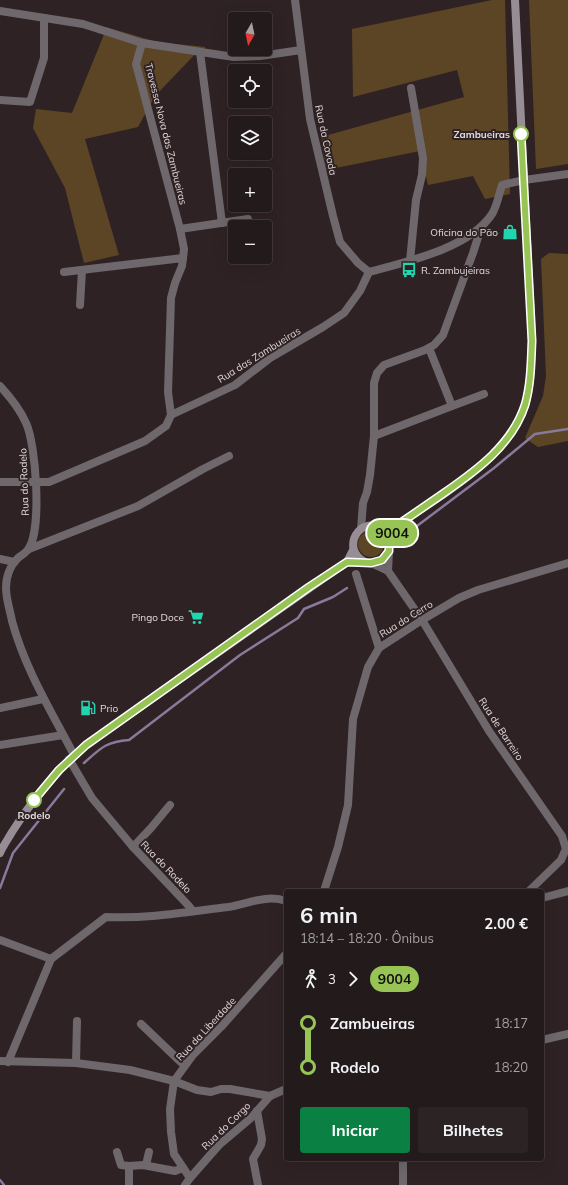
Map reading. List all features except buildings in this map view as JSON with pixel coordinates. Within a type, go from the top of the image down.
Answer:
[{"type":"main road","points":[[383,530],[396,526],[477,470],[496,452],[513,430],[525,405],[531,375],[532,341],[515,0]]},
{"type":"main road","points":[[0,853],[25,810],[72,757],[86,745],[347,562],[354,550],[354,538],[361,529],[372,526],[383,530],[389,539]]},
{"type":"main road","points":[[347,562],[382,560],[389,551],[389,539],[396,526]]},
{"type":"main road","points":[[354,550],[360,559],[368,562]]},
{"type":"street","name":"Rua da Cavada","points":[[295,0],[310,119],[340,242],[358,263],[369,272]]},
{"type":"street","points":[[0,12],[83,24],[142,43],[234,57],[260,56],[301,50]]},
{"type":"street","points":[[0,100],[30,102],[44,58],[44,18]]},
{"type":"street","name":"Travessa Nova das Zambueiras","points":[[142,43],[136,64],[180,229],[184,249],[183,258]]},
{"type":"street","points":[[200,52],[222,223]]},
{"type":"street","points":[[410,261],[416,200],[422,175],[423,158],[411,88]]},
{"type":"street","points":[[361,529],[363,503],[367,492],[370,475],[374,436],[374,382],[377,373],[384,365],[430,348],[442,335],[481,228],[492,213],[502,185],[524,180],[568,174]]},
{"type":"street","points":[[180,229],[248,219]]},
{"type":"street","points":[[369,272],[435,253],[481,228]]},
{"type":"street","points":[[64,272],[183,258],[182,266],[175,282],[171,298],[168,392],[171,415]]},
{"type":"street","points":[[80,305],[82,270]]},
{"type":"street","name":"Rua das Zambueiras","points":[[0,482],[49,482],[145,441],[166,426],[171,415],[235,384],[270,358],[344,313],[360,291],[369,272]]},
{"type":"street","points":[[430,348],[452,406]]},
{"type":"street","name":"Rua do Rodelo","points":[[0,386],[17,404],[27,424],[34,451],[37,511],[32,540],[29,549],[14,562],[7,576],[6,589],[9,608],[18,640],[43,699],[63,735],[92,798],[133,847],[193,911]]},
{"type":"street","points":[[374,436],[484,394]]},
{"type":"street","points":[[29,549],[138,506],[229,456]]},
{"type":"street","points":[[362,513],[372,526]]},
{"type":"street","points":[[368,562],[388,571],[389,551]]},
{"type":"street","points":[[0,559],[14,562]]},
{"type":"street","name":"Rua do Cerro","points":[[325,889],[338,846],[348,805],[353,719],[368,667],[379,648],[459,598],[478,590],[568,563]]},
{"type":"street","name":"Rua de Barreiro","points":[[388,571],[422,620],[489,731],[562,836],[566,849],[561,860],[531,889]]},
{"type":"street","points":[[356,574],[379,648]]},
{"type":"street","points":[[0,708],[43,699]]},
{"type":"street","points":[[0,745],[63,735]]},
{"type":"street","points":[[133,847],[170,805]]},
{"type":"street","points":[[544,897],[568,890]]},
{"type":"street","points":[[270,1096],[230,1089],[221,1089],[211,1092],[197,1090],[174,1080],[130,1070],[76,1063],[4,1062],[51,959],[106,917],[156,917],[231,906],[264,899],[284,901]]},
{"type":"street","points":[[0,940],[51,959]]},
{"type":"street","name":"Rua da Liberdade","points":[[184,1168],[174,1154],[171,1132],[170,1109],[174,1080],[184,1065],[221,1027],[284,956]]},
{"type":"street","points":[[76,1063],[77,1021]]},
{"type":"street","points":[[141,1024],[184,1065]]},
{"type":"street","points":[[544,1040],[568,1034]]},
{"type":"street","name":"Rua do Corgo","points":[[188,1181],[219,1145],[251,1118],[270,1096],[284,1090]]},
{"type":"street","points":[[257,1111],[262,1139],[261,1145],[253,1159],[258,1185]]},
{"type":"street","points":[[117,1152],[121,1165],[146,1165],[175,1171],[184,1168],[188,1181]]},
{"type":"street","points":[[146,1165],[149,1152]]},
{"type":"street","points":[[403,1161],[403,1185]]},
{"type":"street","points":[[129,1166],[129,1185]]},
{"type":"shaded area","points":[[492,0],[505,0],[510,194],[485,199],[473,176],[428,185],[420,151],[326,170],[321,137],[464,97],[457,70],[353,97],[352,29]]},
{"type":"shaded area","points":[[529,0],[568,0],[568,164],[536,169]]},
{"type":"shaded area","points":[[106,27],[157,42],[205,47],[205,49],[201,48],[155,96],[138,127],[85,139],[119,255],[84,263],[65,188],[33,128],[36,109],[72,113]]},
{"type":"shaded area","points":[[549,253],[568,254],[568,441],[538,447],[525,438],[543,396],[546,376],[541,259]]},
{"type":"shaded area","points":[[371,531],[380,535],[384,544],[380,553],[371,557],[362,553],[358,544],[362,535]]},
{"type":"waterway","points":[[405,535],[494,468],[535,434],[568,429]]},
{"type":"waterway","points":[[84,763],[95,753],[109,744],[129,740],[240,655],[298,618],[304,609],[333,597],[347,588]]},
{"type":"waterway","points":[[0,888],[13,853],[64,789]]},
{"type":"waterway","points":[[0,1180],[4,1185]]},
{"type":"bus line","name":"9004","points":[[34,800],[59,770],[86,745],[309,587],[347,562],[371,563],[382,560],[389,551],[389,539],[396,526],[477,470],[496,452],[513,430],[525,405],[531,375],[532,341],[521,134]]},
{"type":"place","name":"Zambueiras","points":[[521,134]]},
{"type":"place","name":"Oficina do Pão","points":[[510,232]]},
{"type":"place","name":"R. Zambujeiras","points":[[409,270]]},
{"type":"place","name":"Pingo Doce","points":[[196,617]]},
{"type":"place","name":"Prio","points":[[88,708]]},
{"type":"place","name":"Rodelo","points":[[34,800]]}]
